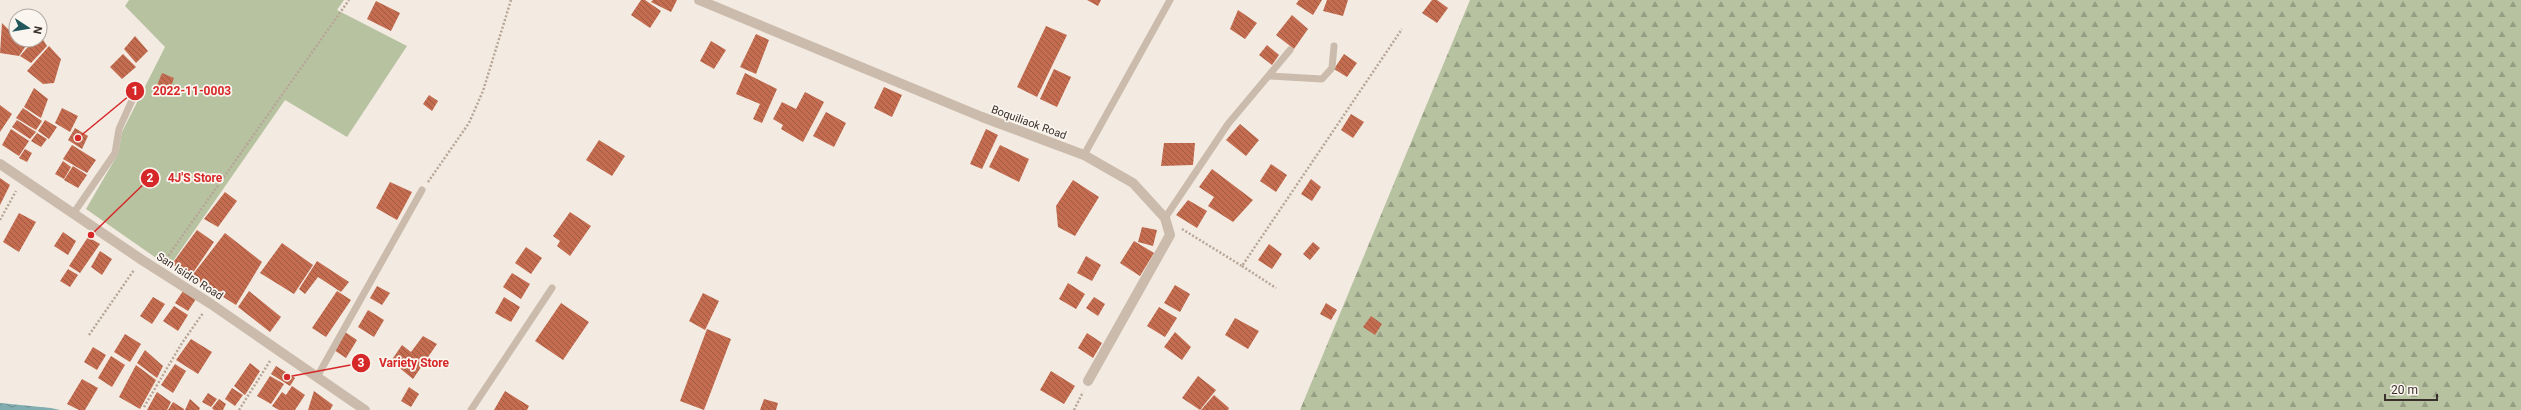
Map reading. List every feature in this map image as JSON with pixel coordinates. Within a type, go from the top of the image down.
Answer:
[{"type":"street","name":"Boquiliaok Road","points":[[699,0],[982,117],[1084,155],[1134,183],[1165,218],[1170,235],[1088,381]]},
{"type":"street","name":"San Isidro Road","points":[[0,164],[142,260],[211,304],[277,351],[365,410]]},
{"type":"lane","points":[[1084,155],[1170,0]]},
{"type":"lane","points":[[1269,76],[1322,79],[1332,68],[1334,46]]},
{"type":"lane","points":[[1165,218],[1228,124],[1290,50]]},
{"type":"lane","points":[[73,214],[115,153],[119,130],[134,96]]},
{"type":"lane","points":[[317,377],[422,190]]},
{"type":"lane","points":[[471,410],[552,288]]},
{"type":"path","points":[[158,270],[349,0]]},
{"type":"path","points":[[422,190],[469,123],[483,91],[511,0]]},
{"type":"path","points":[[1242,266],[1402,29]]},
{"type":"path","points":[[0,220],[22,180]]},
{"type":"path","points":[[1165,218],[1276,288]]},
{"type":"path","points":[[89,334],[142,260]]},
{"type":"path","points":[[144,407],[182,343],[211,304]]},
{"type":"path","points":[[239,410],[277,351]]},
{"type":"path","points":[[1074,410],[1088,381]]},
{"type":"green space","points":[[129,0],[344,0],[337,10],[407,46],[347,137],[285,100],[169,267],[86,209],[118,154],[122,132],[165,47],[125,6]]},
{"type":"green space","points":[[1470,0],[2521,0],[2521,410],[1300,410]]},
{"type":"water","points":[[0,403],[51,408],[60,410],[0,410]]},
{"type":"building","points":[[641,0],[645,0],[661,11],[650,28],[631,15]]},
{"type":"building","points":[[653,0],[677,0],[671,12],[651,2]]},
{"type":"building","points":[[1087,0],[1101,0],[1098,6]]},
{"type":"building","points":[[1299,0],[1322,0],[1313,15],[1296,4]]},
{"type":"building","points":[[1327,0],[1348,0],[1343,16],[1323,11]]},
{"type":"building","points":[[1432,0],[1437,0],[1448,8],[1437,23],[1422,13]]},
{"type":"building","points":[[376,1],[400,13],[391,31],[367,19]]},
{"type":"building","points":[[1238,10],[1257,23],[1245,39],[1230,29]]},
{"type":"building","points":[[1292,15],[1308,29],[1294,49],[1276,35]]},
{"type":"building","points":[[2,23],[8,29],[8,48],[24,48],[19,56],[0,53]]},
{"type":"building","points":[[1046,26],[1067,35],[1037,97],[1017,87]]},
{"type":"building","points":[[756,34],[769,40],[756,74],[740,67]]},
{"type":"building","points":[[135,36],[148,51],[136,63],[124,49]]},
{"type":"building","points":[[711,41],[726,50],[714,69],[700,61]]},
{"type":"building","points":[[1267,45],[1279,55],[1272,65],[1259,55]]},
{"type":"building","points":[[49,46],[61,59],[54,83],[43,84],[27,71]]},
{"type":"building","points":[[27,48],[45,48],[31,63],[20,56]]},
{"type":"building","points":[[123,54],[136,67],[122,79],[110,67]]},
{"type":"building","points":[[1344,54],[1357,63],[1347,77],[1334,69]]},
{"type":"building","points":[[1054,69],[1071,77],[1057,107],[1040,99]]},
{"type":"building","points":[[162,73],[174,78],[169,92],[156,88]]},
{"type":"building","points":[[745,73],[777,89],[762,123],[753,119],[760,104],[736,94]]},
{"type":"building","points":[[884,87],[902,95],[892,117],[874,108]]},
{"type":"building","points":[[34,88],[48,99],[41,118],[24,107]]},
{"type":"building","points":[[805,92],[824,102],[803,142],[781,129],[783,125],[773,119],[782,102],[796,109]]},
{"type":"building","points":[[429,95],[438,101],[432,111],[423,104]]},
{"type":"building","points":[[0,105],[12,114],[0,132]]},
{"type":"building","points":[[23,108],[42,121],[36,130],[16,118]]},
{"type":"building","points":[[62,108],[78,116],[70,132],[55,123]]},
{"type":"building","points":[[826,112],[846,123],[834,147],[813,136]]},
{"type":"building","points":[[1351,114],[1364,122],[1353,138],[1341,130]]},
{"type":"building","points":[[17,120],[36,132],[30,139],[12,127]]},
{"type":"building","points":[[45,120],[57,127],[49,139],[38,131]]},
{"type":"building","points":[[1240,124],[1259,140],[1246,156],[1226,140]]},
{"type":"building","points":[[75,128],[88,136],[82,149],[68,140]]},
{"type":"building","points":[[11,129],[29,141],[19,156],[2,145]]},
{"type":"building","points":[[986,129],[998,135],[982,169],[970,164]]},
{"type":"building","points":[[37,133],[47,139],[41,147],[31,141]]},
{"type":"building","points":[[599,140],[625,156],[612,176],[586,160]]},
{"type":"building","points":[[1164,143],[1195,143],[1193,165],[1161,166]]},
{"type":"building","points":[[72,145],[96,160],[87,173],[63,159]]},
{"type":"building","points":[[1000,145],[1029,159],[1019,182],[989,167]]},
{"type":"building","points":[[25,149],[32,153],[27,162],[19,158]]},
{"type":"building","points":[[63,161],[71,167],[64,179],[55,174]]},
{"type":"building","points":[[1271,164],[1287,175],[1276,192],[1260,181]]},
{"type":"building","points":[[73,166],[87,175],[78,188],[64,180]]},
{"type":"building","points":[[1212,169],[1253,200],[1233,222],[1208,206],[1214,197],[1199,187]]},
{"type":"building","points":[[0,178],[10,185],[0,205]]},
{"type":"building","points":[[1311,179],[1321,187],[1312,201],[1301,194]]},
{"type":"building","points":[[1073,180],[1099,197],[1075,236],[1058,227],[1056,206]]},
{"type":"building","points":[[390,182],[412,192],[397,220],[376,208]]},
{"type":"building","points":[[225,192],[237,201],[218,227],[204,219]]},
{"type":"building","points":[[1188,200],[1207,211],[1197,228],[1176,215]]},
{"type":"building","points":[[570,212],[591,226],[570,256],[557,246],[560,241],[553,236]]},
{"type":"building","points":[[19,213],[36,222],[19,252],[3,242]]},
{"type":"building","points":[[1142,227],[1157,230],[1153,246],[1138,242]]},
{"type":"building","points":[[197,230],[214,242],[190,277],[172,264]]},
{"type":"building","points":[[63,232],[76,241],[68,255],[54,246]]},
{"type":"building","points":[[225,233],[262,262],[236,305],[191,277]]},
{"type":"building","points":[[88,237],[100,244],[80,273],[69,266]]},
{"type":"building","points":[[1134,241],[1154,253],[1140,276],[1120,263]]},
{"type":"building","points":[[1313,242],[1320,248],[1310,260],[1303,254]]},
{"type":"building","points":[[282,243],[313,265],[294,294],[260,273]]},
{"type":"building","points":[[1269,244],[1282,254],[1272,269],[1258,260]]},
{"type":"building","points":[[526,247],[542,258],[531,274],[515,263]]},
{"type":"building","points":[[100,251],[112,259],[102,275],[91,267]]},
{"type":"building","points":[[1086,256],[1101,265],[1092,281],[1077,273]]},
{"type":"building","points":[[317,261],[349,282],[341,292],[318,277],[305,294],[299,289]]},
{"type":"building","points":[[68,269],[78,275],[70,287],[60,281]]},
{"type":"building","points":[[512,273],[530,284],[521,299],[503,287]]},
{"type":"building","points":[[1068,283],[1085,294],[1076,309],[1059,299]]},
{"type":"building","points":[[1175,285],[1190,294],[1180,312],[1164,303]]},
{"type":"building","points":[[377,286],[390,293],[382,305],[370,298]]},
{"type":"building","points":[[183,291],[196,299],[188,311],[175,303]]},
{"type":"building","points":[[249,291],[281,317],[270,332],[238,307]]},
{"type":"building","points":[[337,291],[351,300],[326,337],[312,328]]},
{"type":"building","points":[[703,293],[719,301],[705,330],[689,321]]},
{"type":"building","points":[[153,297],[165,304],[152,324],[140,316]]},
{"type":"building","points":[[504,297],[520,307],[511,322],[495,313]]},
{"type":"building","points":[[1094,297],[1105,304],[1098,316],[1086,308]]},
{"type":"building","points":[[561,303],[589,322],[563,360],[535,341]]},
{"type":"building","points":[[1326,303],[1337,310],[1331,320],[1320,314]]},
{"type":"building","points":[[174,306],[188,315],[178,331],[163,321]]},
{"type":"building","points":[[1159,307],[1177,318],[1165,337],[1147,326]]},
{"type":"building","points":[[368,310],[384,320],[374,337],[358,327]]},
{"type":"building","points":[[1371,316],[1382,324],[1375,335],[1363,327]]},
{"type":"building","points":[[1235,318],[1259,331],[1248,349],[1225,335]]},
{"type":"building","points":[[707,329],[731,339],[704,410],[680,401]]},
{"type":"building","points":[[345,332],[357,340],[346,358],[334,350]]},
{"type":"building","points":[[1175,332],[1191,347],[1182,360],[1164,347]]},
{"type":"building","points":[[1087,333],[1102,343],[1093,358],[1078,348]]},
{"type":"building","points":[[125,334],[141,344],[130,362],[114,352]]},
{"type":"building","points":[[423,336],[437,344],[413,379],[391,361],[402,345],[411,352]]},
{"type":"building","points":[[191,339],[212,352],[198,374],[176,360]]},
{"type":"building","points":[[93,347],[106,355],[97,370],[84,362]]},
{"type":"building","points":[[145,350],[163,366],[157,378],[137,363]]},
{"type":"building","points":[[111,356],[125,365],[112,387],[98,378]]},
{"type":"building","points":[[250,363],[260,371],[245,395],[234,386]]},
{"type":"building","points":[[175,364],[186,371],[173,393],[161,385]]},
{"type":"building","points":[[136,365],[156,380],[140,409],[119,397]]},
{"type":"building","points":[[276,366],[295,378],[290,386],[271,374]]},
{"type":"building","points":[[1051,371],[1075,386],[1064,404],[1040,390]]},
{"type":"building","points":[[270,376],[284,384],[271,404],[257,396]]},
{"type":"building","points":[[1198,376],[1216,390],[1200,410],[1182,398]]},
{"type":"building","points":[[82,379],[98,388],[85,410],[79,410],[67,404]]},
{"type":"building","points":[[292,386],[305,395],[295,410],[279,410],[272,406],[282,392],[286,395]]},
{"type":"building","points":[[409,387],[419,394],[411,407],[401,401]]},
{"type":"building","points":[[232,388],[243,395],[235,406],[225,399]]},
{"type":"building","points":[[314,391],[333,405],[330,410],[308,410]]},
{"type":"building","points":[[505,391],[529,406],[527,410],[494,410]]},
{"type":"building","points":[[157,392],[171,402],[167,410],[147,410]]},
{"type":"building","points":[[208,393],[217,399],[211,407],[202,402]]},
{"type":"building","points":[[1214,395],[1229,408],[1228,410],[1201,410]]},
{"type":"building","points":[[190,399],[200,408],[199,410],[185,410]]},
{"type":"building","points":[[219,399],[226,404],[223,410],[214,410],[212,408]]},
{"type":"building","points":[[764,399],[778,403],[776,410],[760,410]]},
{"type":"building","points":[[173,402],[184,409],[184,410],[168,410]]},
{"type":"place","name":"2022-11-0003","points":[[78,138]]},
{"type":"place","name":"4J'S Store","points":[[91,235]]},
{"type":"place","name":"Variety Store","points":[[287,377]]}]
